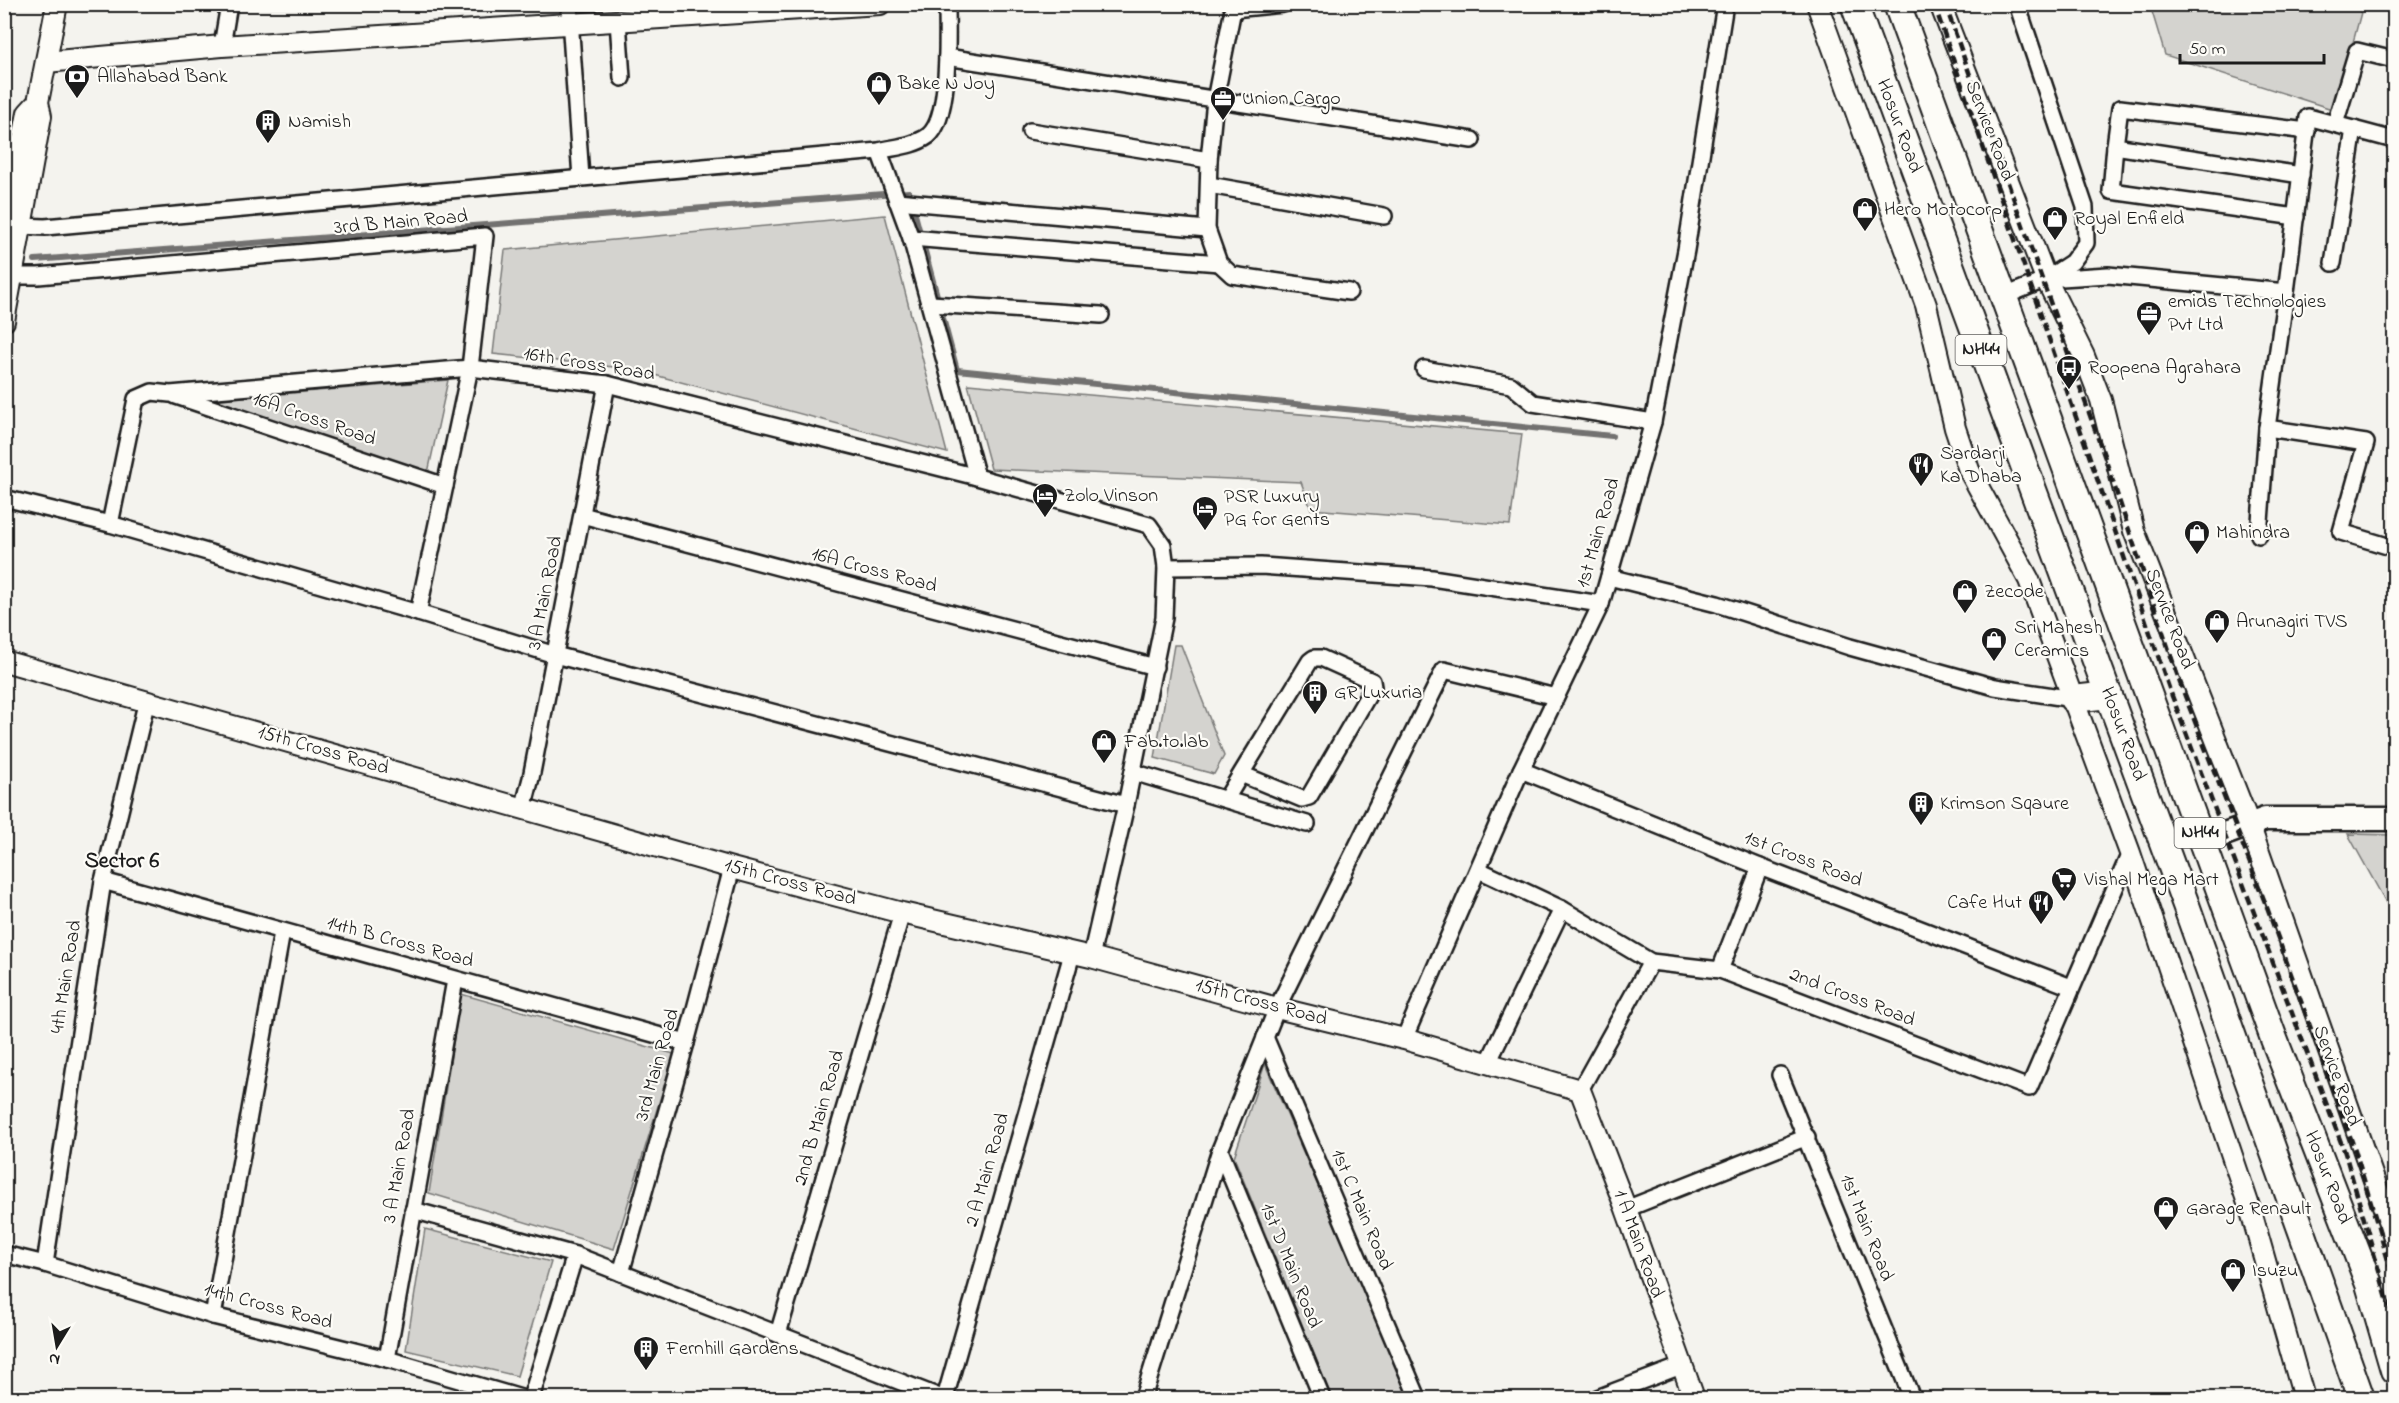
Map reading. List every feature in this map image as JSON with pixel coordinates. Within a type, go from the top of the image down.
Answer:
[{"type":"highway","name":"Hosur Road","points":[[1854,4],[2292,1198],[2361,1398]]},
{"type":"highway","name":"Hosur Road","points":[[1898,4],[2274,1039],[2369,1284],[2394,1370]]},
{"type":"highway","points":[[2073,699],[2109,695]]},
{"type":"main road","points":[[2203,842],[2265,819],[2394,819]]},
{"type":"street","points":[[4,321],[12,276],[12,228],[41,116],[38,102],[57,4]]},
{"type":"street","points":[[222,46],[229,4]]},
{"type":"street","points":[[569,4],[581,178]]},
{"type":"street","points":[[46,62],[222,46],[880,4]]},
{"type":"street","points":[[12,228],[879,151],[918,142],[936,127],[941,117],[947,57],[947,4]]},
{"type":"street","points":[[1283,4],[1232,7],[1215,100],[1209,160],[1207,229],[1219,263],[1232,275],[1349,292]]},
{"type":"street","name":"1st Main Road","points":[[1404,1039],[1521,770],[1601,604],[1653,422],[1686,250],[1725,4]]},
{"type":"street","points":[[1817,4],[1926,305],[1955,428],[1969,470],[2029,580],[2130,853],[2252,1215],[2304,1398]]},
{"type":"street","name":"Service Road","points":[[1940,4],[2046,279],[2094,380],[2134,531],[2249,824],[2394,1237]]},
{"type":"street","points":[[2003,297],[2046,279],[2072,262],[2086,243],[2085,207],[2017,4]]},
{"type":"street","points":[[618,21],[622,78]]},
{"type":"street","points":[[2335,124],[2357,51],[2394,60]]},
{"type":"street","points":[[947,57],[1472,140]]},
{"type":"street","points":[[2296,217],[2111,191],[2115,146],[2120,108],[2307,131]]},
{"type":"street","points":[[2259,535],[2266,428],[2308,117],[2394,140]]},
{"type":"street","points":[[2333,263],[2354,129]]},
{"type":"street","points":[[1030,131],[1209,160]]},
{"type":"street","points":[[2115,146],[2301,175]]},
{"type":"street","points":[[879,151],[911,238],[931,304],[977,477]]},
{"type":"street","points":[[1209,185],[1384,216]]},
{"type":"street","points":[[897,201],[1207,229]]},
{"type":"street","name":"3rd B Main Road","points":[[12,276],[38,276],[485,236],[470,368],[418,613]]},
{"type":"street","points":[[911,238],[1219,263]]},
{"type":"street","points":[[2046,279],[2109,275],[2286,292]]},
{"type":"street","points":[[931,304],[1101,315]]},
{"type":"street","name":"16th Cross Road","points":[[110,524],[136,399],[152,392],[170,394],[470,368],[607,384],[977,477],[1149,525]]},
{"type":"street","points":[[1424,369],[1511,385],[1533,402],[1653,422]]},
{"type":"street","name":"3 A Main Road","points":[[523,809],[531,778],[607,384]]},
{"type":"street","name":"16A Cross Road","points":[[170,394],[445,486]]},
{"type":"street","points":[[2266,428],[2366,443],[2341,532],[2394,549]]},
{"type":"street","points":[[4,498],[110,524],[555,655],[1126,805]]},
{"type":"street","name":"16A Cross Road","points":[[582,515],[1155,667]]},
{"type":"street","name":"2 A Main Road","points":[[943,1398],[1082,955],[1126,805],[1164,618],[1166,567],[1163,545],[1149,525]]},
{"type":"street","points":[[1166,567],[1262,566],[1432,578],[1601,604]]},
{"type":"street","points":[[1609,577],[1717,604],[1850,647],[1995,687],[2073,699]]},
{"type":"street","points":[[1226,799],[1241,774],[1314,658],[1321,658],[1372,681],[1373,687],[1310,797],[1302,799],[1241,774]]},
{"type":"street","name":"15th Cross Road","points":[[4,661],[732,868],[902,913],[1082,955],[1277,1008],[1404,1039],[1580,1090]]},
{"type":"street","points":[[1143,1398],[1220,1150],[1265,1037],[1277,1008],[1444,670],[1556,697]]},
{"type":"street","name":"4th Main Road","points":[[45,1264],[103,881],[147,700]]},
{"type":"street","name":"1st Cross Road","points":[[1521,770],[1760,867],[2071,987]]},
{"type":"street","points":[[1133,772],[1308,824]]},
{"type":"street","name":"2nd Cross Road","points":[[1479,870],[1562,909],[1651,962],[1720,970],[2029,1088],[2130,853]]},
{"type":"street","points":[[1720,970],[1760,867]]},
{"type":"street","name":"3rd Main Road","points":[[621,1273],[686,1043],[732,868]]},
{"type":"street","name":"14th B Cross Road","points":[[103,881],[686,1043]]},
{"type":"street","points":[[1488,1063],[1562,909]]},
{"type":"street","name":"2nd B Main Road","points":[[778,1334],[902,913]]},
{"type":"street","points":[[213,1316],[282,932]]},
{"type":"street","points":[[1580,1090],[1651,962]]},
{"type":"street","name":"3 A Main Road","points":[[387,1359],[455,980]]},
{"type":"street","name":"1st C Main Road","points":[[1265,1037],[1418,1398]]},
{"type":"street","name":"1st Main Road","points":[[1780,1075],[1912,1398]]},
{"type":"street","name":"1 A Main Road","points":[[1580,1090],[1626,1209],[1694,1398]]},
{"type":"street","points":[[1626,1209],[1807,1137]]},
{"type":"street","name":"1st D Main Road","points":[[1220,1150],[1322,1398]]},
{"type":"street","points":[[413,1210],[575,1255],[943,1398]]},
{"type":"street","name":"14th Cross Road","points":[[4,1254],[45,1264],[213,1316],[387,1359],[521,1398]]},
{"type":"street","points":[[531,1398],[575,1255]]},
{"type":"street","points":[[1597,1398],[1681,1366]]},
{"type":"shaded area","points":[[2150,5],[2363,5],[2335,110],[2165,55]]},
{"type":"shaded area","points":[[885,215],[947,453],[632,369],[493,354],[505,250]]},
{"type":"shaded area","points":[[448,380],[428,473],[208,400]]},
{"type":"shaded area","points":[[968,384],[1522,434],[1510,525],[1311,509],[1301,482],[991,469]]},
{"type":"shaded area","points":[[1174,645],[1181,645],[1224,756],[1214,774],[1155,758]]},
{"type":"shaded area","points":[[2348,834],[2394,835],[2394,917]]},
{"type":"shaded area","points":[[461,994],[674,1054],[614,1249],[429,1193]]},
{"type":"shaded area","points":[[1265,1064],[1410,1398],[1332,1398],[1234,1157]]},
{"type":"shaded area","points":[[425,1229],[551,1262],[517,1376],[406,1350]]},
{"type":"waterway","points":[[35,260],[909,192],[957,370],[1612,436]]},
{"type":"railway","points":[[1934,4],[2169,688],[2345,1153],[2394,1323]]},
{"type":"railway","points":[[1945,4],[2105,458],[2180,683],[2266,905],[2355,1150],[2394,1280]]},
{"type":"place","name":"Allahabad Bank","points":[[77,100]]},
{"type":"place","name":"Bake N Joy","points":[[879,107]]},
{"type":"place","name":"Union Cargo","points":[[1223,122]]},
{"type":"place","name":"Namish","points":[[268,145]]},
{"type":"place","name":"Hero Motocorp","points":[[1865,233]]},
{"type":"place","name":"Royal Enfield","points":[[2055,242]]},
{"type":"place","name":"emids Technologies Pvt Ltd","points":[[2149,337]]},
{"type":"place","name":"Roopena Agrahara","points":[[2069,391]]},
{"type":"place","name":"Sardarji Ka Dhaba","points":[[1921,488]]},
{"type":"place","name":"Zolo Vinson","points":[[1045,519]]},
{"type":"place","name":"PSR Luxury PG for Gents","points":[[1205,532]]},
{"type":"place","name":"Mahindra","points":[[2197,556]]},
{"type":"place","name":"Zecode","points":[[1965,615]]},
{"type":"place","name":"Arunagiri TVS","points":[[2217,645]]},
{"type":"place","name":"Sri Mahesh Ceramics","points":[[1994,663]]},
{"type":"place","name":"GR Luxuria","points":[[1315,716]]},
{"type":"place","name":"Fab.to.lab","points":[[1104,765]]},
{"type":"place","name":"Krimson Sqaure","points":[[1921,827]]},
{"type":"place","name":"Vishal Mega Mart","points":[[2064,903]]},
{"type":"place","name":"Cafe Hut","points":[[2041,926]]},
{"type":"place","name":"Garage Renault","points":[[2166,1232]]},
{"type":"place","name":"Isuzu","points":[[2233,1294]]},
{"type":"place","name":"Fernhill Gardens","points":[[646,1372]]},
{"type":"district","name":"Sector 6","points":[[122,862]]}]
